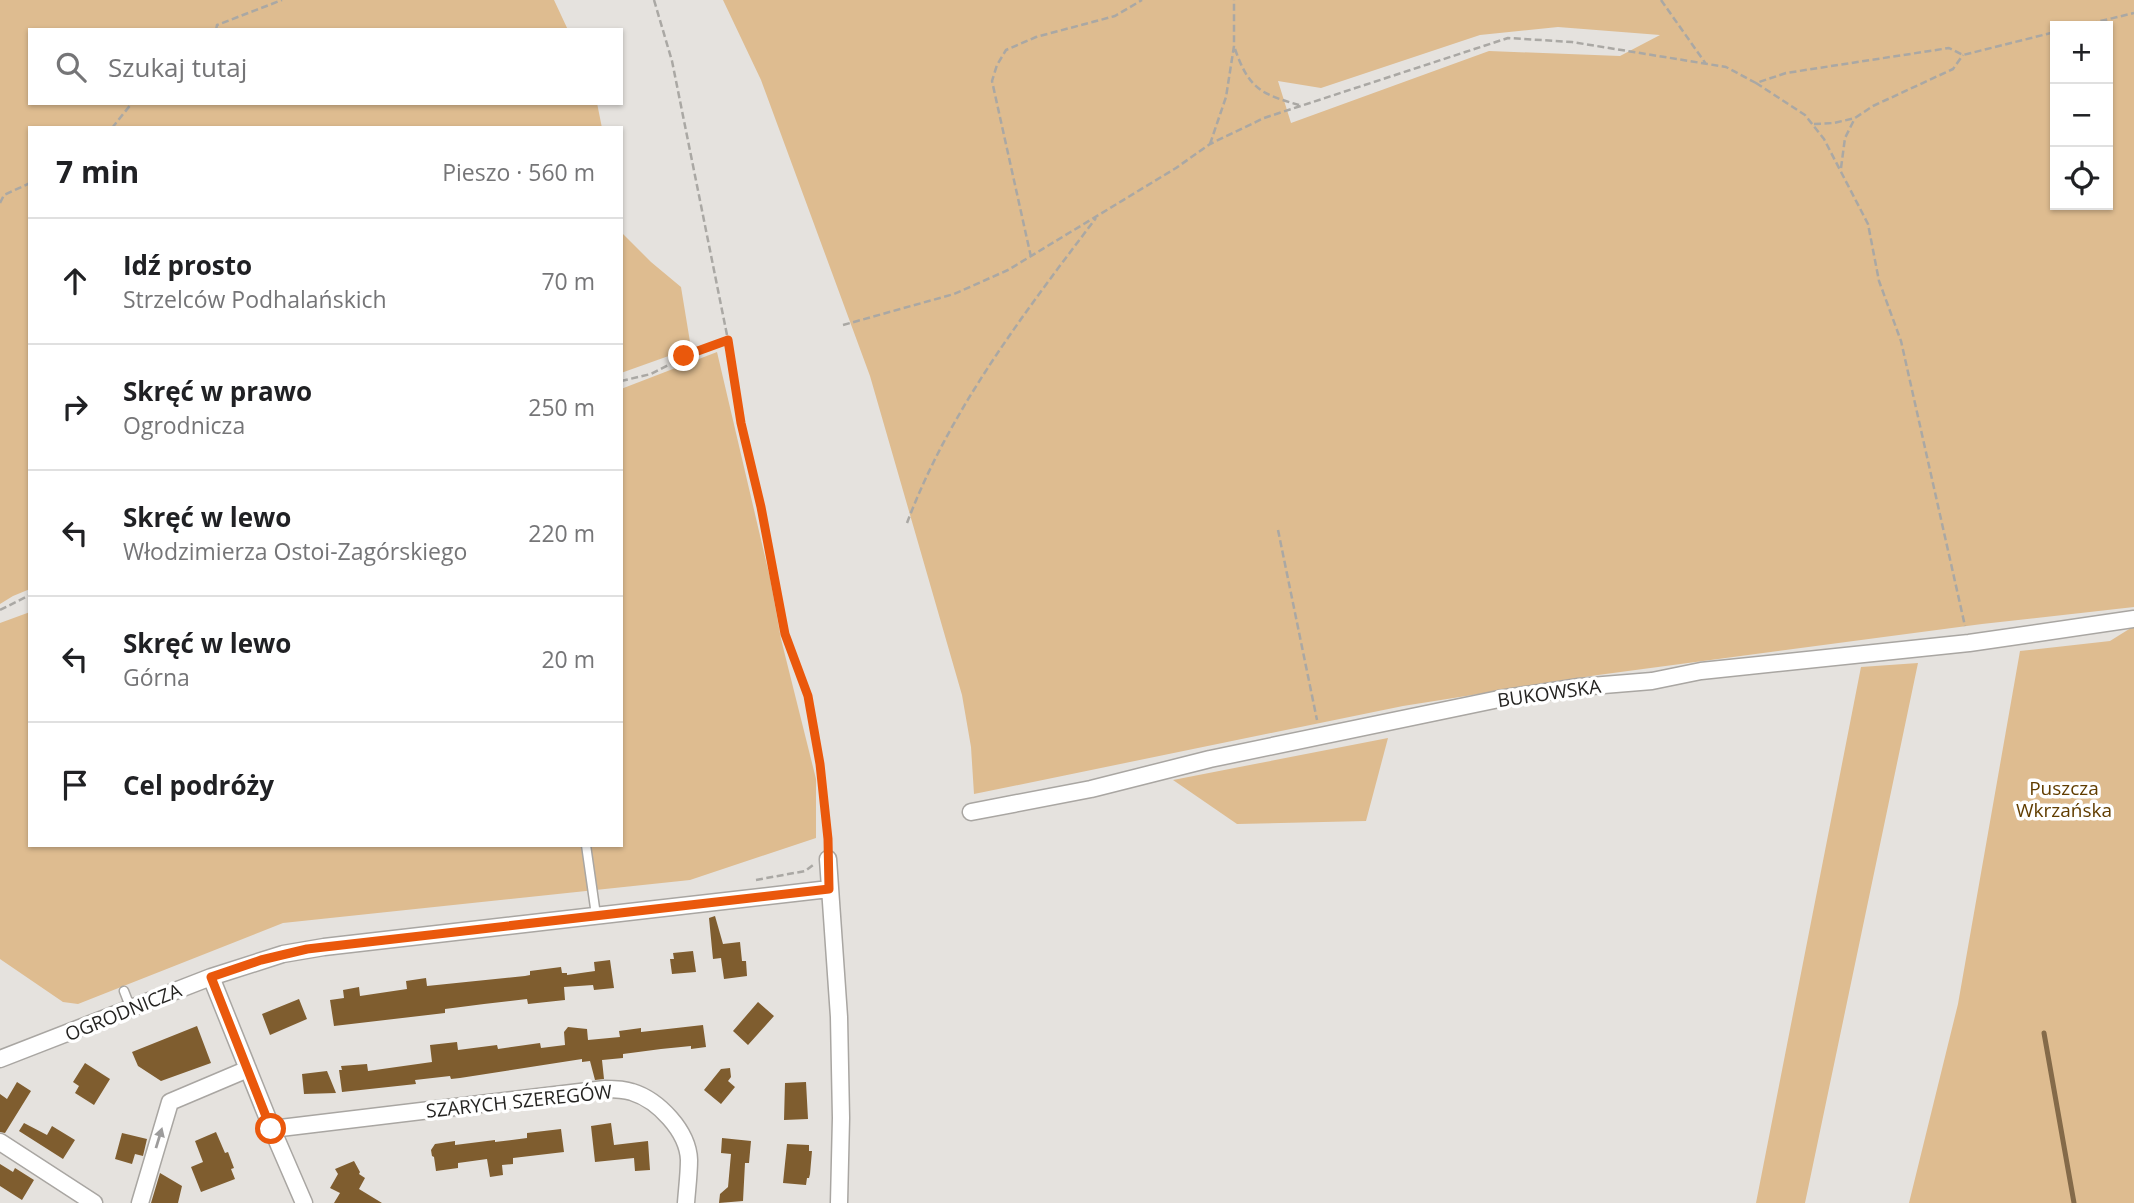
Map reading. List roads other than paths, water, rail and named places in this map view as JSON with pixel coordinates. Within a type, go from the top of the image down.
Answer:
[{"type":"street","name":"BUKOWSKA","points":[[971,812],[1091,789],[1210,759],[1499,699],[1579,687],[1652,681],[1701,671],[1969,643],[2134,620]]},
{"type":"street","points":[[828,859],[839,1017],[839,1203]]},
{"type":"street","name":"OGRODNICZA","points":[[0,1059],[211,977],[261,960],[307,949],[829,889]]},
{"type":"street","points":[[211,977],[271,1129],[304,1203]]},
{"type":"street","points":[[139,1203],[170,1102],[248,1069]]},
{"type":"street","name":"SZARYCH SZEREGÓW","points":[[271,1129],[605,1089],[631,1091],[652,1102],[668,1117],[682,1137],[689,1158],[686,1203]]},
{"type":"street","points":[[0,1142],[94,1203]]},
{"type":"lane","points":[[586,847],[596,915]]},
{"type":"lane","points":[[124,991],[131,1009]]},
{"type":"waterway","points":[[2044,1033],[2074,1203]]},
{"type":"park label","name":"Puszcza Wkrzańska","points":[[2064,799]]}]
